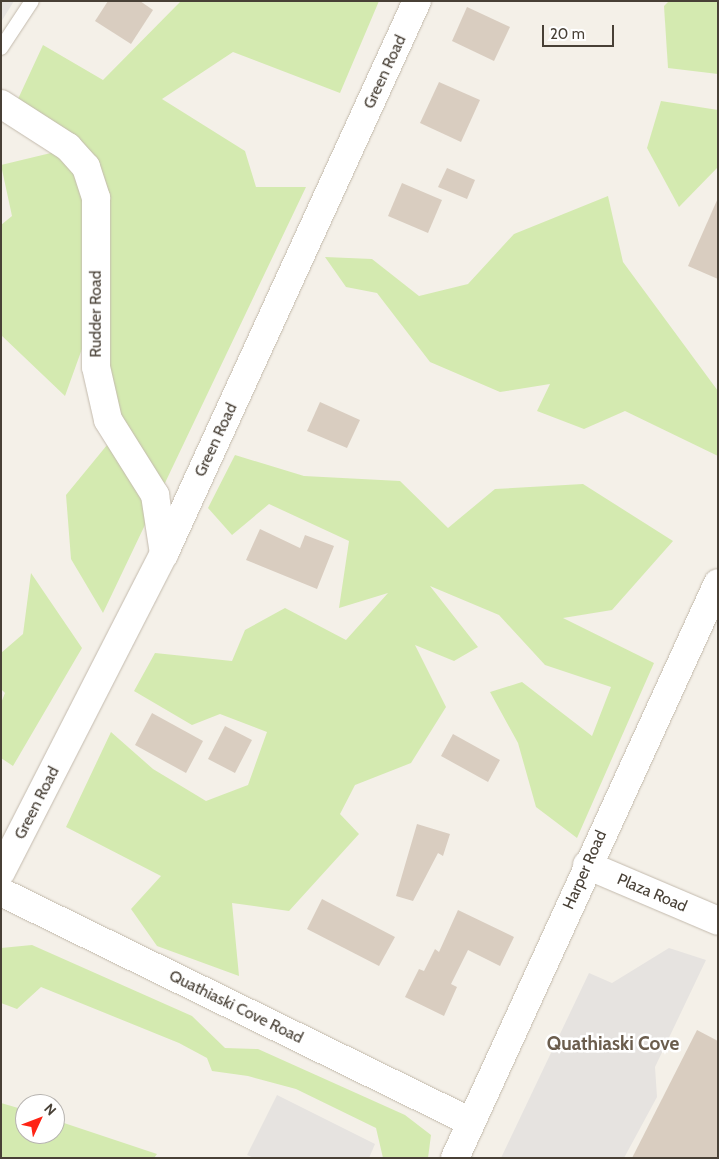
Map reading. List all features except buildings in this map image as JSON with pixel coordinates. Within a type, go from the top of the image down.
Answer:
[{"type":"street","name":"Green Road","points":[[1,872],[164,554],[417,1]]},
{"type":"street","name":"Rudder Road","points":[[1,104],[68,147],[86,167],[96,198],[96,367],[108,420],[155,495],[164,554]]},
{"type":"street","name":"Harper Road","points":[[454,1158],[718,583]]},
{"type":"street","name":"Plaza Road","points":[[587,865],[718,921]]},
{"type":"street","name":"Quathiaski Cove Road","points":[[1,892],[471,1122]]},
{"type":"lane","points":[[1,48],[32,1]]},
{"type":"green space","points":[[181,1],[379,1],[340,93],[233,52],[162,99],[245,151],[256,187],[306,187],[103,613],[71,559],[66,495],[121,428],[83,346],[65,396],[1,335],[1,225],[12,216],[1,165],[55,152],[18,99],[43,45],[103,80]]},
{"type":"green space","points":[[669,1],[718,1],[718,74],[668,68],[664,6]]},
{"type":"green space","points":[[661,101],[718,110],[718,167],[679,207],[647,148]]},
{"type":"green space","points":[[608,196],[623,262],[718,391],[718,456],[625,411],[584,429],[537,411],[550,384],[500,392],[430,362],[377,293],[346,287],[325,257],[372,259],[419,296],[468,284],[514,234]]},
{"type":"green space","points":[[235,455],[304,476],[400,481],[448,528],[495,489],[583,484],[673,541],[612,610],[563,618],[654,663],[577,838],[536,807],[518,743],[490,692],[522,682],[592,736],[611,687],[545,665],[499,615],[430,586],[478,647],[454,661],[415,645],[446,707],[411,763],[355,785],[340,814],[359,834],[289,911],[232,903],[239,976],[157,946],[131,909],[161,876],[66,827],[111,732],[153,769],[206,801],[248,785],[267,732],[220,714],[192,725],[134,691],[155,653],[232,661],[245,630],[285,608],[346,640],[388,593],[339,608],[349,541],[269,504],[232,535],[208,508]]},
{"type":"green space","points":[[31,573],[82,648],[13,766],[1,758],[1,703],[5,693],[1,689],[1,653],[23,634]]},
{"type":"green space","points":[[32,945],[192,1016],[225,1048],[258,1049],[405,1115],[431,1135],[428,1158],[383,1158],[376,1128],[296,1089],[248,1076],[212,1071],[207,1058],[179,1043],[41,987],[17,1009],[1,1003],[1,948]]},
{"type":"green space","points":[[1,1103],[15,1107],[15,1144],[65,1144],[65,1123],[157,1154],[154,1158],[1,1158]]},
{"type":"shaded area","points":[[1,1],[14,1],[1,22]]},
{"type":"shaded area","points":[[669,948],[706,960],[655,1067],[657,1097],[624,1158],[501,1158],[589,973],[612,983]]},
{"type":"shaded area","points":[[277,1095],[375,1144],[369,1158],[254,1158],[247,1155]]},
{"type":"district","name":"Quathiaski Cove","points":[[613,1044]]}]
